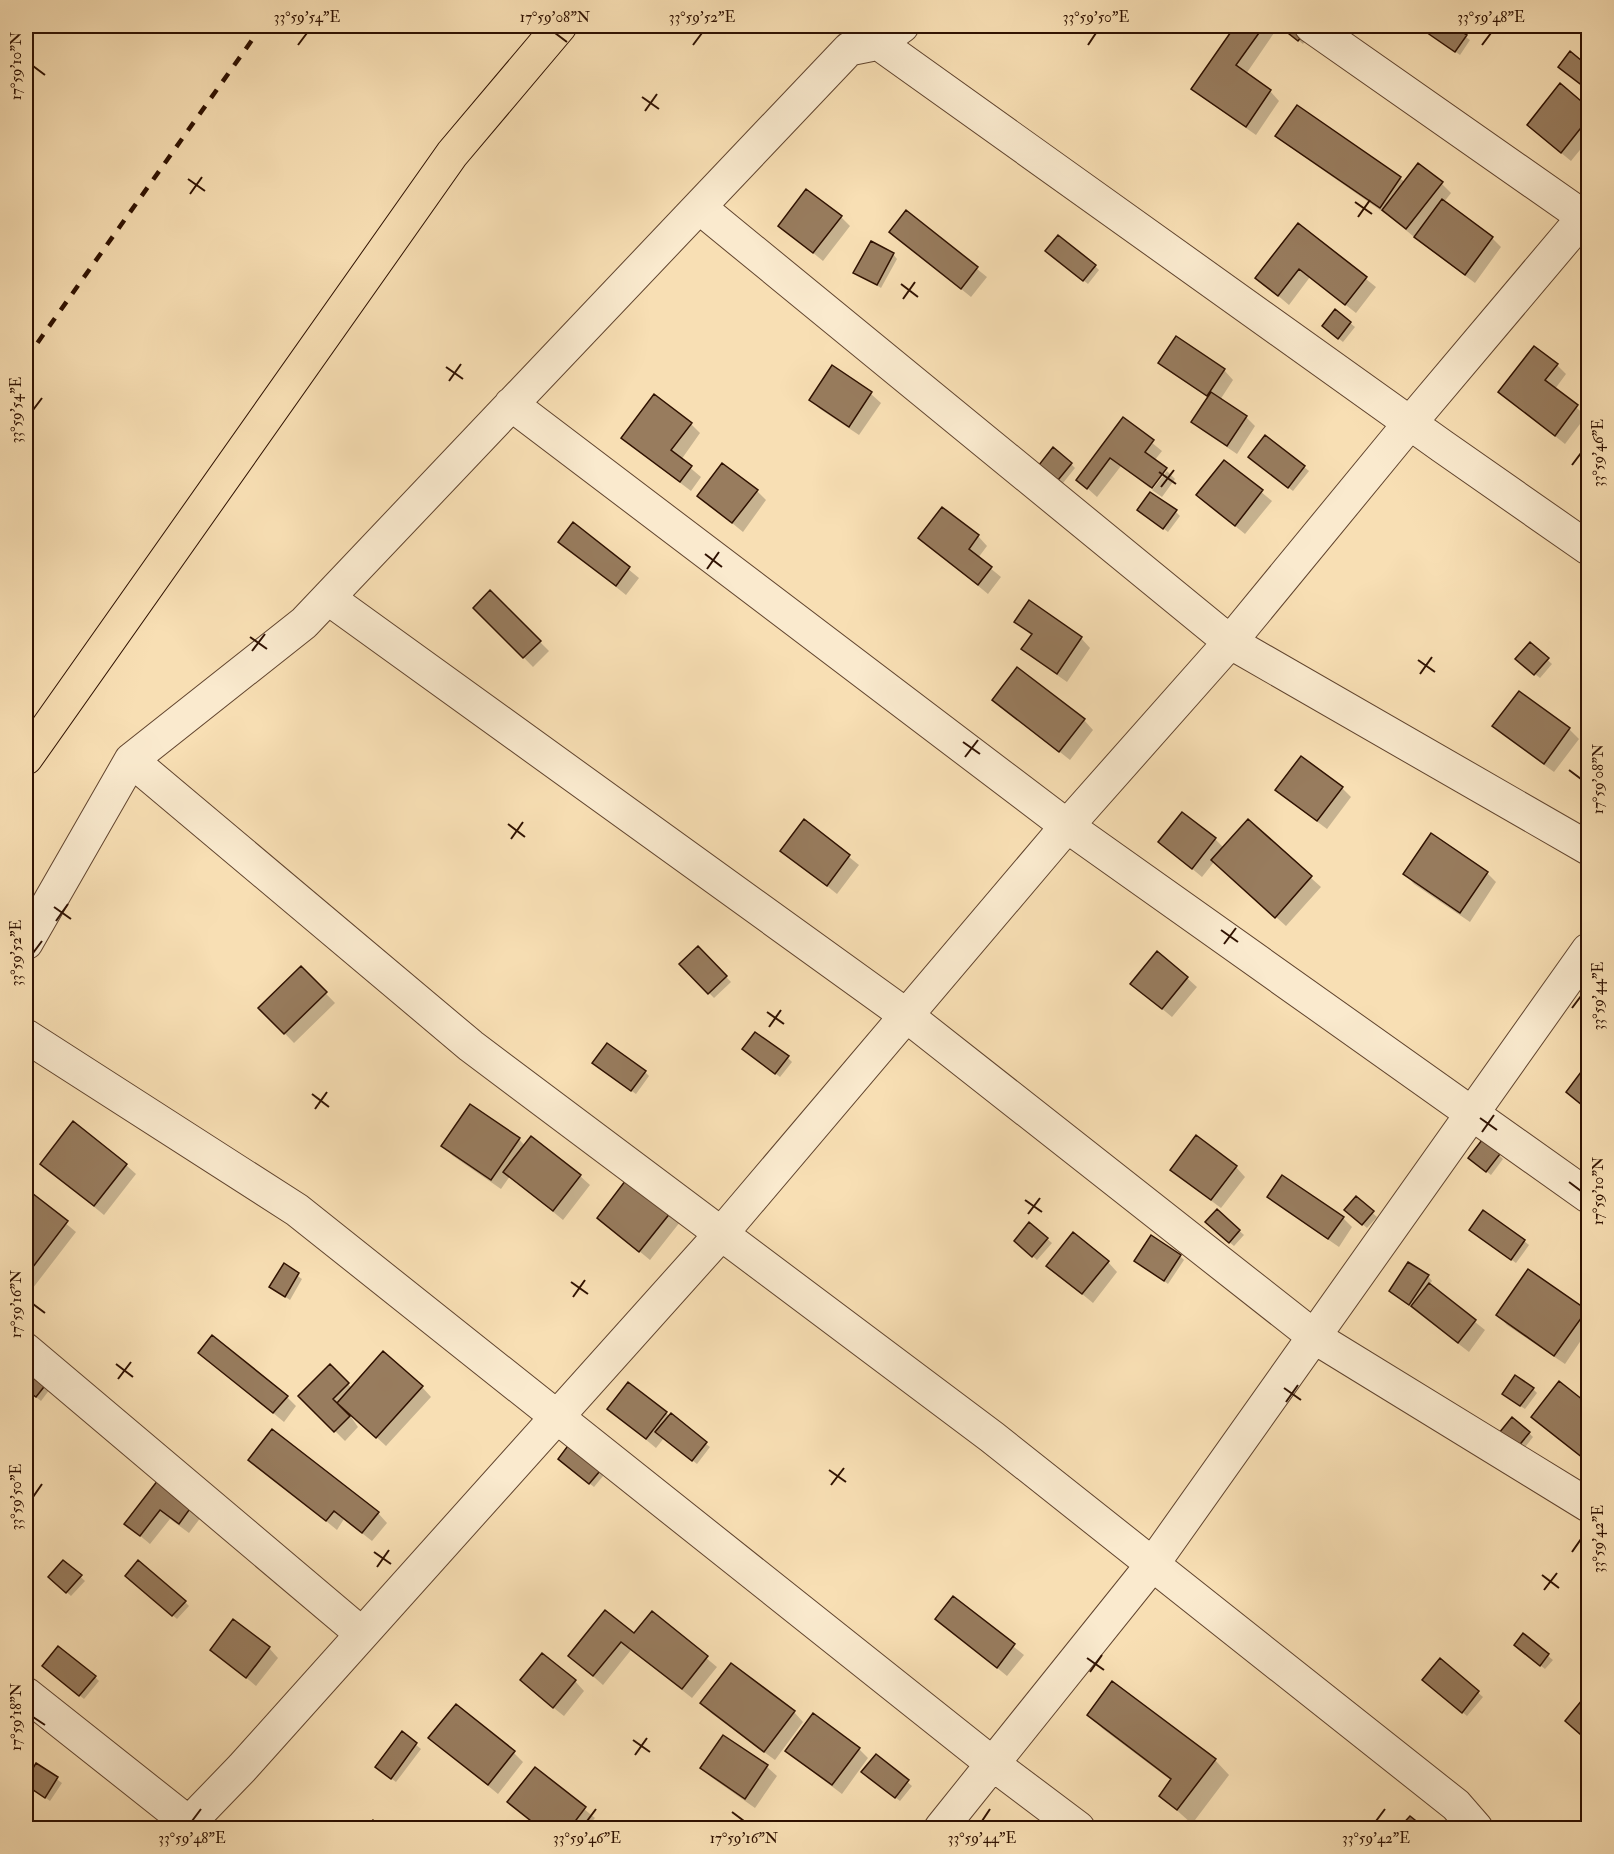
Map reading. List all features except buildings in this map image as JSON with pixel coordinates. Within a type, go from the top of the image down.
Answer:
[{"type":"main road","points":[[26,758],[452,154],[560,26]]},
{"type":"street","points":[[26,1694],[189,1827],[721,1234],[1067,826],[1230,642],[1410,423],[1587,216],[1311,26]]},
{"type":"street","points":[[26,943],[131,760],[304,623],[849,49],[879,31],[1410,423],[1588,548]]},
{"type":"street","points":[[699,207],[1230,642],[1588,848]]},
{"type":"street","points":[[511,404],[1067,826],[1588,1196]]},
{"type":"street","points":[[328,598],[907,1016],[1316,1338],[1588,1505]]},
{"type":"street","points":[[131,760],[471,1046],[992,1437],[1456,1805],[1476,1828]]},
{"type":"street","points":[[941,1828],[1152,1565],[1316,1338],[1588,950]]},
{"type":"street","points":[[26,1036],[297,1209],[993,1764],[1078,1828]]},
{"type":"street","points":[[26,1350],[362,1634]]},
{"type":"railway","points":[[26,359],[262,26]]}]
